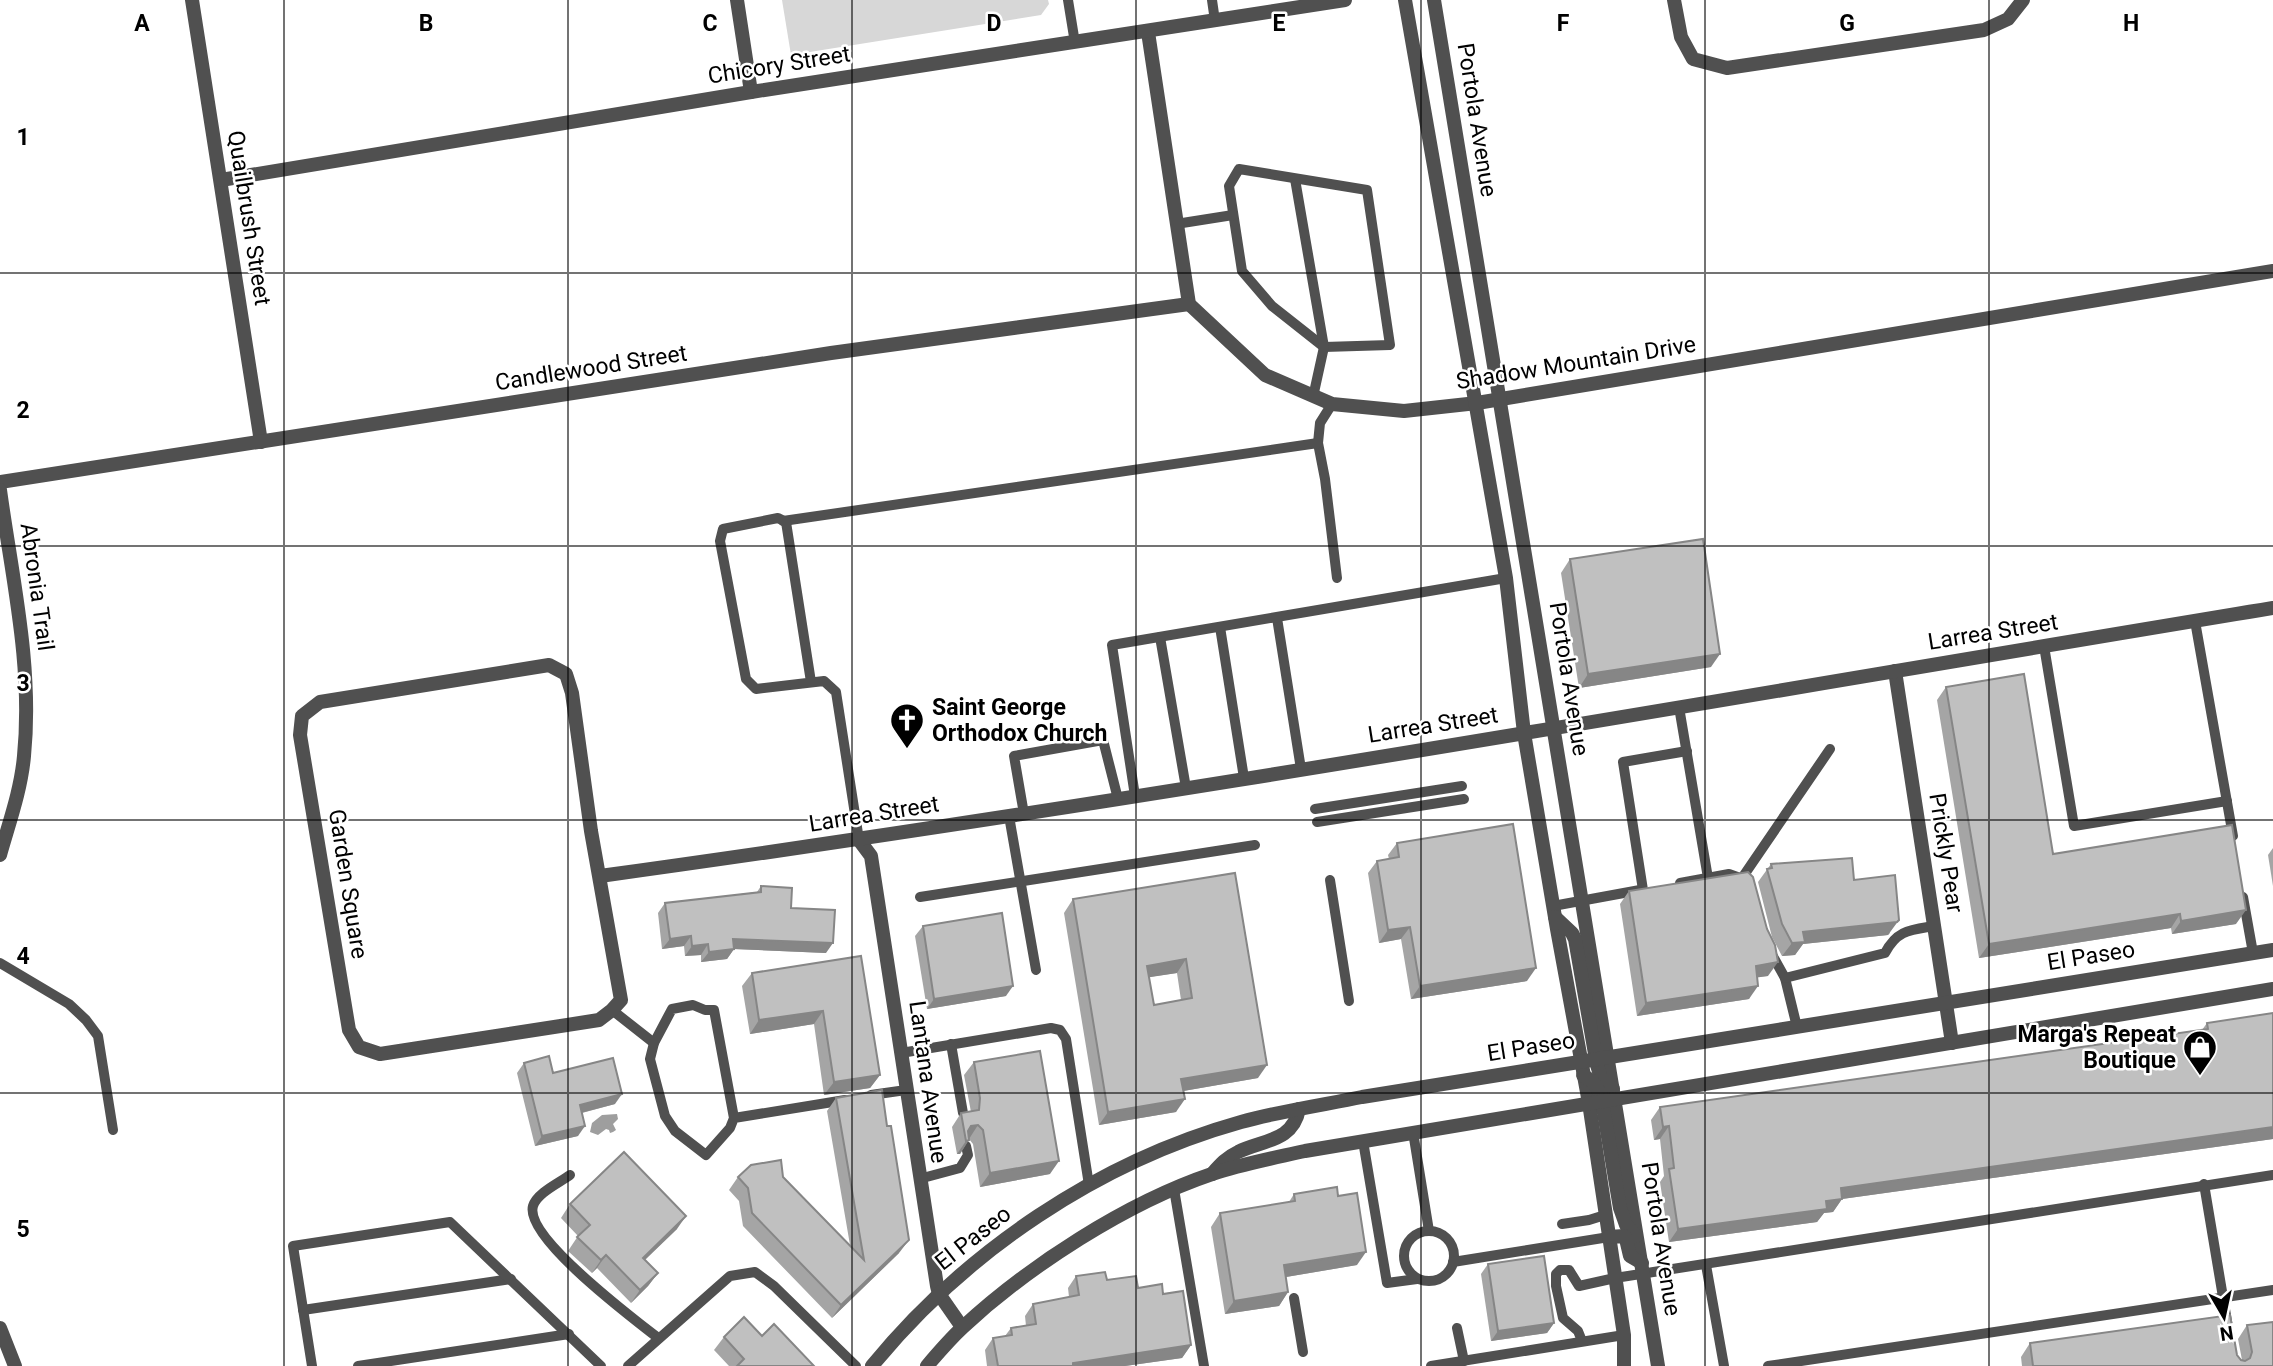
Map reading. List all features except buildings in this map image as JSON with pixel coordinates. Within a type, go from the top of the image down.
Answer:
[{"type":"street","name":"Quailbrush Street","points":[[192,0],[261,442]]},
{"type":"street","points":[[737,0],[751,92]]},
{"type":"street","name":"Chicory Street","points":[[221,180],[751,92],[1345,0]]},
{"type":"street","name":"Portola Avenue","points":[[1405,0],[1477,403],[1506,578],[1524,733],[1582,1068],[1605,1098],[1605,1214],[1624,1335],[1624,1366]]},
{"type":"street","name":"Portola Avenue","points":[[1434,0],[1582,901],[1620,1208],[1626,1225],[1637,1237],[1658,1366]]},
{"type":"street","points":[[1674,0],[1681,37],[1693,59],[1727,68],[1984,30],[2008,19],[2023,0]]},
{"type":"street","points":[[1148,32],[1189,304]]},
{"type":"street","name":"Shadow Mountain Drive","points":[[1189,304],[1265,375],[1332,404],[1404,411],[1477,403],[2273,271]]},
{"type":"street","name":"Candlewood Street","points":[[0,482],[831,353],[1189,304]]},
{"type":"street","name":"Abronia Trail","points":[[0,490],[22,623],[26,725],[24,759],[0,855]]},
{"type":"street","name":"Larrea Street","points":[[600,876],[859,840],[1118,799],[2273,608]]},
{"type":"street","name":"Garden Square","points":[[549,665],[566,674],[572,693],[591,831],[621,1000],[612,1010],[599,1020],[380,1054],[359,1047],[349,1030],[300,735],[302,716],[320,702],[549,665]]},
{"type":"street","name":"Prickly Pear","points":[[1895,671],[1952,1043]]},
{"type":"street","name":"Lantana Avenue","points":[[859,840],[871,856],[932,1261],[939,1294],[962,1327]]},
{"type":"street","points":[[1554,912],[1575,939],[1602,1059]]},
{"type":"street","name":"El Paseo","points":[[872,1366],[939,1294],[996,1246],[1044,1212],[1089,1185],[1151,1155],[1242,1122],[1362,1097],[1511,1074],[1582,1068],[1602,1059],[2273,950]]},
{"type":"street","points":[[926,1366],[962,1327],[1021,1279],[1081,1238],[1174,1189],[1212,1174],[1305,1151],[1605,1098],[1671,1090],[2273,989]]},
{"type":"street","points":[[1212,1174],[1222,1161],[1237,1152],[1282,1135],[1297,1120],[1299,1109]]},
{"type":"street","points":[[1609,1237],[1624,1236],[1630,1256],[1643,1269]]},
{"type":"street","points":[[0,1328],[15,1366]]},
{"type":"lane","points":[[1068,0],[1075,43]]},
{"type":"lane","points":[[1212,0],[1215,21]]},
{"type":"lane","points":[[1239,169],[1295,179],[1367,190],[1390,345],[1324,347],[1272,306],[1242,271],[1229,186],[1239,169]]},
{"type":"lane","points":[[1295,179],[1324,347],[1313,397]]},
{"type":"lane","points":[[1176,224],[1233,215]]},
{"type":"lane","points":[[1332,404],[1320,423],[1318,443],[1337,578]]},
{"type":"lane","points":[[859,840],[836,692],[824,681],[757,689],[746,679],[720,541],[723,529],[778,518],[783,520],[1318,443]]},
{"type":"lane","points":[[783,520],[786,522],[811,682]]},
{"type":"lane","points":[[1135,796],[1112,645],[1506,578]]},
{"type":"lane","points":[[1277,618],[1301,769]]},
{"type":"lane","points":[[2195,621],[2235,852]]},
{"type":"lane","points":[[1220,627],[1244,778]]},
{"type":"lane","points":[[1160,637],[1186,788]]},
{"type":"lane","points":[[2044,646],[2074,827],[2227,801]]},
{"type":"lane","points":[[1679,707],[1708,878]]},
{"type":"lane","points":[[1024,814],[1014,756],[1103,740],[1118,799]]},
{"type":"lane","points":[[1669,885],[1729,874],[1746,882],[1830,749]]},
{"type":"lane","points":[[1643,890],[1623,762],[1687,751]]},
{"type":"lane","points":[[1315,809],[1462,786]]},
{"type":"lane","points":[[1317,822],[1464,799]]},
{"type":"lane","points":[[1009,816],[1036,970]]},
{"type":"lane","points":[[920,897],[1255,845]]},
{"type":"lane","points":[[1330,880],[1349,1001]]},
{"type":"lane","points":[[1554,912],[1582,901],[1656,887]]},
{"type":"lane","points":[[2242,890],[2253,953]]},
{"type":"lane","points":[[1785,978],[1885,954],[1891,942],[1900,934],[1934,926]]},
{"type":"lane","points":[[1765,940],[1785,978],[1797,1027]]},
{"type":"lane","points":[[0,963],[69,1004],[98,1036],[113,1130]]},
{"type":"lane","points":[[693,1005],[714,1010],[734,1118],[730,1128],[706,1156],[675,1131],[666,1116],[650,1059],[654,1043],[672,1009],[693,1005]]},
{"type":"lane","points":[[612,1010],[654,1043]]},
{"type":"lane","points":[[901,1053],[1051,1028],[1060,1030],[1066,1039],[1089,1185]]},
{"type":"lane","points":[[951,1044],[963,1113]]},
{"type":"lane","points":[[734,1118],[906,1090]]},
{"type":"lane","points":[[1412,1132],[1429,1231]]},
{"type":"lane","points":[[1363,1141],[1387,1283],[1417,1279]]},
{"type":"lane","points":[[919,1179],[960,1168],[968,1155],[966,1146]]},
{"type":"lane","points":[[570,1175],[534,1204],[532,1214],[537,1227],[557,1252],[658,1338]]},
{"type":"lane","points":[[1582,1341],[1578,1331],[1563,1318],[1556,1274],[1560,1270],[1569,1270],[1579,1286],[1643,1269],[1706,1265],[2273,1175]]},
{"type":"lane","points":[[2204,1185],[2231,1340]]},
{"type":"lane","points":[[1174,1189],[1204,1366]]},
{"type":"lane","points":[[1562,1224],[1589,1220],[1605,1214]]},
{"type":"lane","points":[[312,1366],[293,1246],[450,1222],[601,1366]]},
{"type":"lane","points":[[1429,1231],[1437,1232],[1453,1241],[1454,1250],[1448,1273],[1441,1278],[1425,1282],[1417,1279],[1406,1267],[1404,1250],[1413,1236],[1429,1231]]},
{"type":"lane","points":[[1453,1262],[1609,1237]]},
{"type":"lane","points":[[1706,1265],[1724,1366]]},
{"type":"lane","points":[[628,1366],[730,1276],[755,1272],[774,1286],[856,1366]]},
{"type":"lane","points":[[303,1310],[511,1279]]},
{"type":"lane","points":[[1768,1366],[1799,1364],[2273,1290]]},
{"type":"lane","points":[[1294,1298],[1303,1352]]},
{"type":"lane","points":[[1457,1328],[1464,1361]]},
{"type":"lane","points":[[358,1366],[569,1334]]},
{"type":"lane","points":[[1431,1366],[1624,1335]]},
{"type":"shaded area","points":[[782,0],[1048,0],[1049,4],[1041,15],[791,55]]},
{"type":"shaded area","points":[[617,1114],[618,1119],[613,1124],[616,1130],[613,1132],[610,1133],[606,1129],[598,1135],[590,1132],[592,1123],[602,1115]]},
{"type":"place","name":"Saint George Orthodox Church","points":[[907,750]]},
{"type":"place","name":"Marga's Repeat Boutique","points":[[2200,1077]]}]
